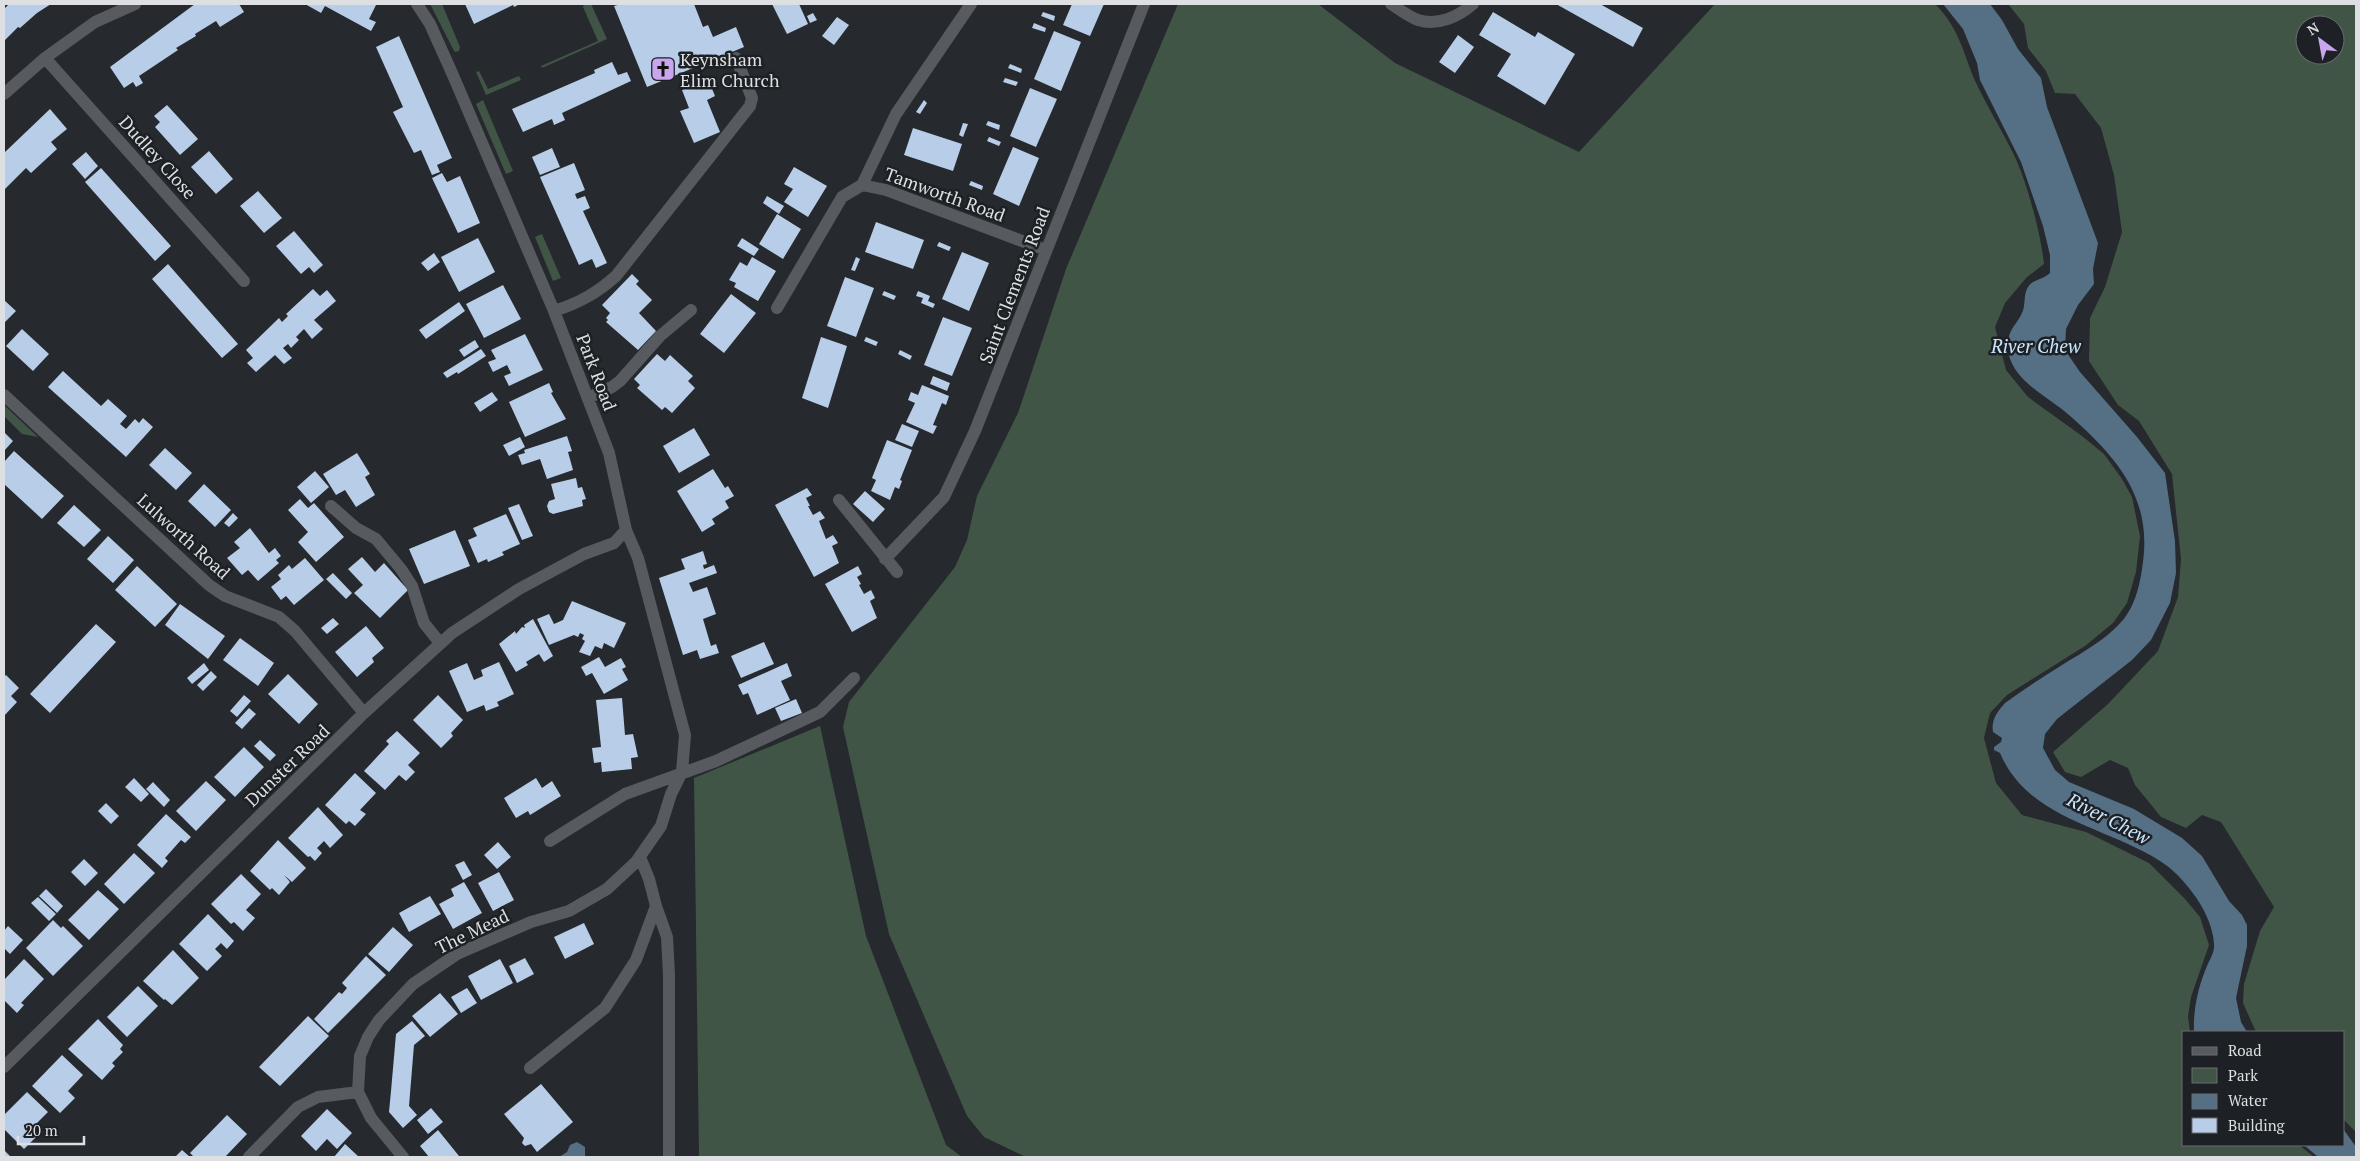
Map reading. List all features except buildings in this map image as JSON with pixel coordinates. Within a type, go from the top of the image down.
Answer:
[{"type":"street","points":[[4,94],[45,58],[95,22],[135,4]]},
{"type":"street","name":"Park Road","points":[[417,4],[430,24],[452,73],[554,311],[609,453],[626,530],[638,558],[685,735],[682,772]]},
{"type":"street","points":[[862,185],[896,114],[971,4]]},
{"type":"street","name":"Saint Clements Road","points":[[885,559],[944,496],[975,431],[1144,4]]},
{"type":"street","points":[[1391,4],[1418,20],[1438,22],[1454,18],[1473,4]]},
{"type":"street","name":"Dudley Close","points":[[45,58],[244,280]]},
{"type":"street","points":[[554,311],[575,304],[597,293],[616,276],[750,106],[752,98],[736,58]]},
{"type":"street","name":"Tamworth Road","points":[[778,308],[842,197],[862,185],[886,190],[1046,250]]},
{"type":"street","points":[[588,398],[612,387],[620,381],[660,336],[691,310]]},
{"type":"street","name":"Lulworth Road","points":[[4,396],[210,585],[225,596],[279,617],[295,631],[364,713]]},
{"type":"street","points":[[839,500],[897,572]]},
{"type":"street","points":[[331,506],[356,528],[376,539],[402,569],[412,586],[424,623],[440,643]]},
{"type":"street","name":"Dunster Road","points":[[4,1067],[364,713],[440,643],[452,633],[520,589],[584,554],[614,543],[626,530]]},
{"type":"street","points":[[550,842],[625,794],[716,761],[820,712],[854,678]]},
{"type":"street","name":"The Mead","points":[[403,1157],[371,1118],[358,1092],[360,1056],[368,1037],[379,1020],[414,984],[457,954],[531,922],[569,911],[608,890],[640,857],[661,826],[671,794],[682,772]]},
{"type":"street","points":[[640,857],[667,937],[669,975],[669,1157]]},
{"type":"street","points":[[530,1068],[606,1008],[636,960],[656,906]]},
{"type":"street","points":[[249,1157],[298,1107],[318,1097],[358,1092]]},
{"type":"green space","points":[[430,4],[442,4],[460,47],[459,51],[455,52],[453,49]]},
{"type":"green space","points":[[584,4],[591,4],[607,39],[542,68],[541,66],[598,41],[583,7]]},
{"type":"green space","points":[[1178,4],[1318,4],[1395,63],[1579,152],[1715,4],[1935,4],[1957,34],[1978,87],[2019,166],[2033,208],[2040,238],[2044,264],[2027,277],[2005,303],[1995,327],[2006,370],[2028,397],[2104,454],[2132,497],[2140,536],[2136,572],[2127,603],[2113,623],[2085,646],[2007,695],[1990,713],[1984,738],[1996,783],[2022,815],[2086,832],[2149,863],[2200,917],[2209,945],[2191,997],[2188,1016],[2190,1031],[2182,1031],[2182,1146],[2300,1146],[2314,1157],[1026,1157],[984,1137],[967,1116],[889,934],[843,727],[849,702],[955,567],[967,540],[977,496],[1018,413],[1066,269]]},
{"type":"green space","points":[[2008,4],[2356,4],[2356,1132],[2345,1121],[2345,1031],[2256,1031],[2243,1003],[2244,984],[2260,931],[2274,907],[2221,822],[2202,815],[2186,828],[2161,817],[2135,785],[2128,768],[2110,760],[2081,777],[2065,772],[2053,752],[2108,704],[2158,651],[2178,597],[2181,559],[2172,474],[2139,421],[2118,405],[2089,361],[2090,318],[2105,287],[2122,232],[2114,175],[2101,128],[2075,94],[2055,93],[2046,71],[2028,48],[2024,24]]},
{"type":"green space","points":[[479,71],[488,89],[519,76],[521,80],[486,95],[476,72]]},
{"type":"green space","points":[[483,100],[513,171],[506,174],[476,104]]},
{"type":"green space","points":[[542,234],[561,278],[553,281],[535,237]]},
{"type":"green space","points":[[4,405],[38,437],[22,434],[4,416]]},
{"type":"green space","points":[[820,726],[866,936],[946,1145],[962,1157],[699,1157],[694,778]]},
{"type":"water","name":"River Chew","points":[[1943,4],[1990,4],[2002,20],[2018,49],[2041,78],[2047,107],[2098,243],[2093,269],[2094,284],[2078,305],[2066,329],[2065,350],[2080,372],[2137,437],[2165,473],[2175,541],[2176,573],[2170,603],[2151,640],[2132,660],[2057,719],[2045,734],[2043,748],[2055,770],[2069,782],[2134,809],[2182,838],[2202,856],[2229,901],[2242,915],[2247,925],[2247,946],[2236,998],[2241,1022],[2246,1031],[2194,1031],[2194,1015],[2199,990],[2213,953],[2214,944],[2210,923],[2204,910],[2181,879],[2165,864],[2138,849],[2070,819],[2048,807],[2029,793],[2013,775],[2000,753],[1994,750],[1994,747],[2001,742],[2002,738],[1993,732],[1993,724],[1997,713],[2005,703],[2102,639],[2117,627],[2128,613],[2136,596],[2140,578],[2144,552],[2144,530],[2140,510],[2133,492],[2113,459],[2085,429],[2020,376],[2013,366],[2009,355],[2008,338],[2023,310],[2026,290],[2033,282],[2050,273],[2050,255],[2043,226],[2021,162],[1980,80],[1977,63],[1963,29]]},
{"type":"water","points":[[2345,1131],[2356,1147],[2356,1157],[2318,1157],[2305,1146],[2345,1146]]},
{"type":"water","points":[[577,1142],[585,1147],[585,1157],[559,1157],[567,1152],[570,1145]]},
{"type":"place","name":"Keynsham Elim Church","points":[[663,69]]}]
